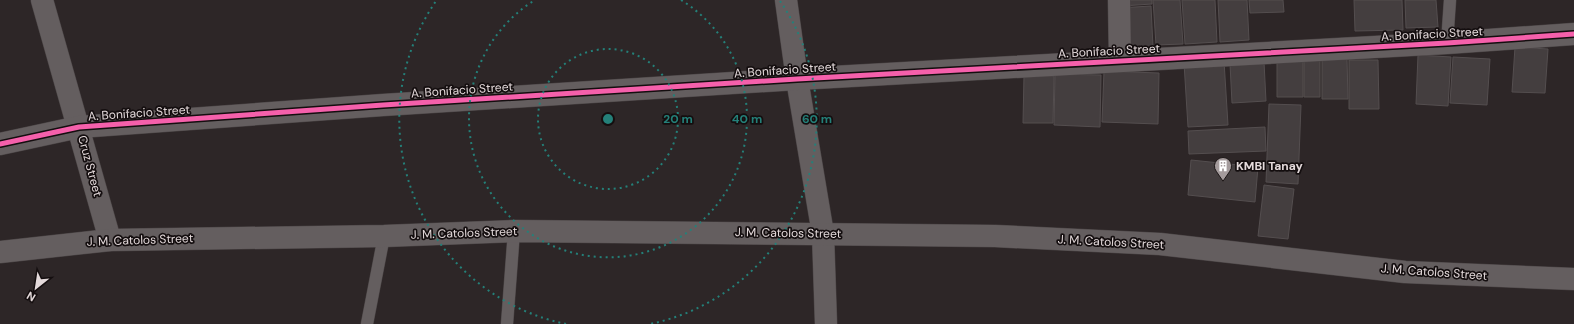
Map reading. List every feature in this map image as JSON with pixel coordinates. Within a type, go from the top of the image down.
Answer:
[{"type":"street","name":"Cruz Street","points":[[42,0],[110,240]]},
{"type":"street","points":[[786,0],[797,79],[823,234],[826,324]]},
{"type":"street","points":[[1119,0],[1120,60]]},
{"type":"street","name":"A. Bonifacio Street","points":[[0,144],[79,128],[383,105],[1120,60],[1447,44],[1574,34]]},
{"type":"street","name":"J. M. Catolos Street","points":[[0,252],[110,240],[384,236],[514,231],[995,236],[1160,244],[1405,272],[1574,279]]},
{"type":"lane","points":[[1447,44],[1450,0]]},
{"type":"lane","points":[[507,324],[514,231]]},
{"type":"lane","points":[[367,324],[384,236]]},
{"type":"building","points":[[1122,0],[1152,0],[1152,4],[1122,6]]},
{"type":"building","points":[[1153,0],[1180,0],[1183,44],[1156,45]]},
{"type":"building","points":[[1182,0],[1215,0],[1217,42],[1185,44]]},
{"type":"building","points":[[1218,0],[1247,0],[1249,40],[1220,42]]},
{"type":"building","points":[[1249,0],[1283,0],[1284,12],[1250,13]]},
{"type":"building","points":[[1354,0],[1402,0],[1403,30],[1355,31]]},
{"type":"building","points":[[1405,0],[1436,0],[1438,27],[1406,28]]},
{"type":"building","points":[[1151,6],[1153,47],[1122,49],[1119,8]]},
{"type":"building","points":[[1515,47],[1548,49],[1545,93],[1512,92]]},
{"type":"building","points":[[1418,55],[1451,57],[1448,106],[1416,104]]},
{"type":"building","points":[[1453,57],[1490,59],[1487,105],[1450,103]]},
{"type":"building","points":[[1322,59],[1347,59],[1348,99],[1322,99]]},
{"type":"building","points":[[1277,60],[1303,61],[1303,97],[1277,97]]},
{"type":"building","points":[[1304,60],[1320,60],[1320,97],[1304,97]]},
{"type":"building","points":[[1349,60],[1378,60],[1379,109],[1349,109]]},
{"type":"building","points":[[1224,61],[1228,125],[1188,127],[1184,63]]},
{"type":"building","points":[[1264,62],[1266,101],[1232,103],[1230,64]]},
{"type":"building","points":[[1104,71],[1159,73],[1158,124],[1102,122]]},
{"type":"building","points":[[1055,74],[1101,75],[1100,127],[1054,125]]},
{"type":"building","points":[[1024,75],[1054,76],[1053,123],[1023,123]]},
{"type":"building","points":[[1269,104],[1301,105],[1298,184],[1266,182]]},
{"type":"building","points":[[1265,127],[1266,151],[1189,154],[1188,131]]},
{"type":"building","name":"KMBI Tanay","points":[[1191,160],[1258,167],[1255,202],[1188,195]]},
{"type":"building","points":[[1264,185],[1294,189],[1288,239],[1258,236]]},
{"type":"cycle path","points":[[0,144],[79,127],[383,105],[797,79],[1447,43],[1574,34]]},
{"type":"place","name":"KMBI Tanay","points":[[1223,181]]}]
